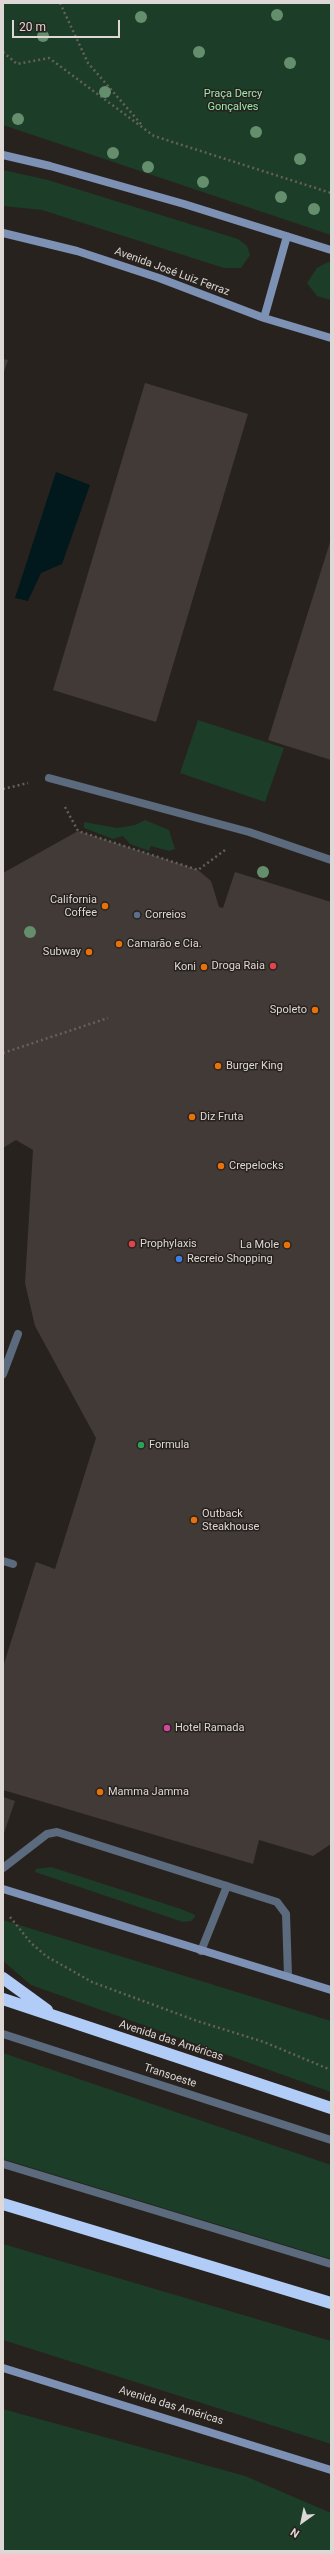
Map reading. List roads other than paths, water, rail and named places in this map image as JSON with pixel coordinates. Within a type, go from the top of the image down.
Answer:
[{"type":"highway","points":[[3,1978],[56,2016]]},
{"type":"highway","name":"Avenida das Américas","points":[[3,1999],[331,2108]]},
{"type":"highway","points":[[3,2204],[331,2303]]},
{"type":"street","points":[[3,155],[50,166],[169,199],[331,250]]},
{"type":"street","name":"Avenida José Luiz Ferraz","points":[[3,233],[77,251],[159,278],[264,318],[331,338]]},
{"type":"street","points":[[264,318],[287,236]]},
{"type":"street","points":[[49,778],[242,830],[331,860]]},
{"type":"street","points":[[3,1374],[18,1334]]},
{"type":"street","points":[[3,1561],[13,1564]]},
{"type":"street","points":[[3,1868],[47,1834],[57,1832],[278,1902],[283,1907],[286,1914],[288,1976]]},
{"type":"street","points":[[201,1951],[227,1886]]},
{"type":"street","points":[[3,1889],[331,1990]]},
{"type":"street","name":"Transoeste","points":[[3,2034],[331,2140]]},
{"type":"street","points":[[3,2164],[331,2264]]},
{"type":"street","name":"Avenida das Américas","points":[[3,2368],[331,2470]]},
{"type":"water","points":[[56,472],[90,485],[62,564],[41,573],[28,601],[15,598]]},
{"type":"place","name":"California Coffee","points":[[105,906]]},
{"type":"place","name":"Correios","points":[[137,915]]},
{"type":"place","name":"Camarão e Cia.","points":[[119,944]]},
{"type":"place","name":"Subway","points":[[89,952]]},
{"type":"place","name":"Droga Raia","points":[[273,966]]},
{"type":"place","name":"Koni","points":[[204,967]]},
{"type":"place","name":"Spoleto","points":[[315,1010]]},
{"type":"place","name":"Burger King","points":[[218,1066]]},
{"type":"place","name":"Diz Fruta","points":[[192,1117]]},
{"type":"place","name":"Crepelocks","points":[[221,1166]]},
{"type":"place","name":"Prophylaxis","points":[[132,1244]]},
{"type":"place","name":"La Mole","points":[[287,1245]]},
{"type":"place","name":"Recreio Shopping","points":[[179,1259]]},
{"type":"place","name":"Formula","points":[[141,1445]]},
{"type":"place","name":"Outback Steakhouse","points":[[194,1520]]},
{"type":"place","name":"Hotel Ramada","points":[[167,1728]]},
{"type":"place","name":"Mamma Jamma","points":[[100,1792]]},
{"type":"park label","name":"Praça Dercy Gonçalves","points":[[233,100]]}]
